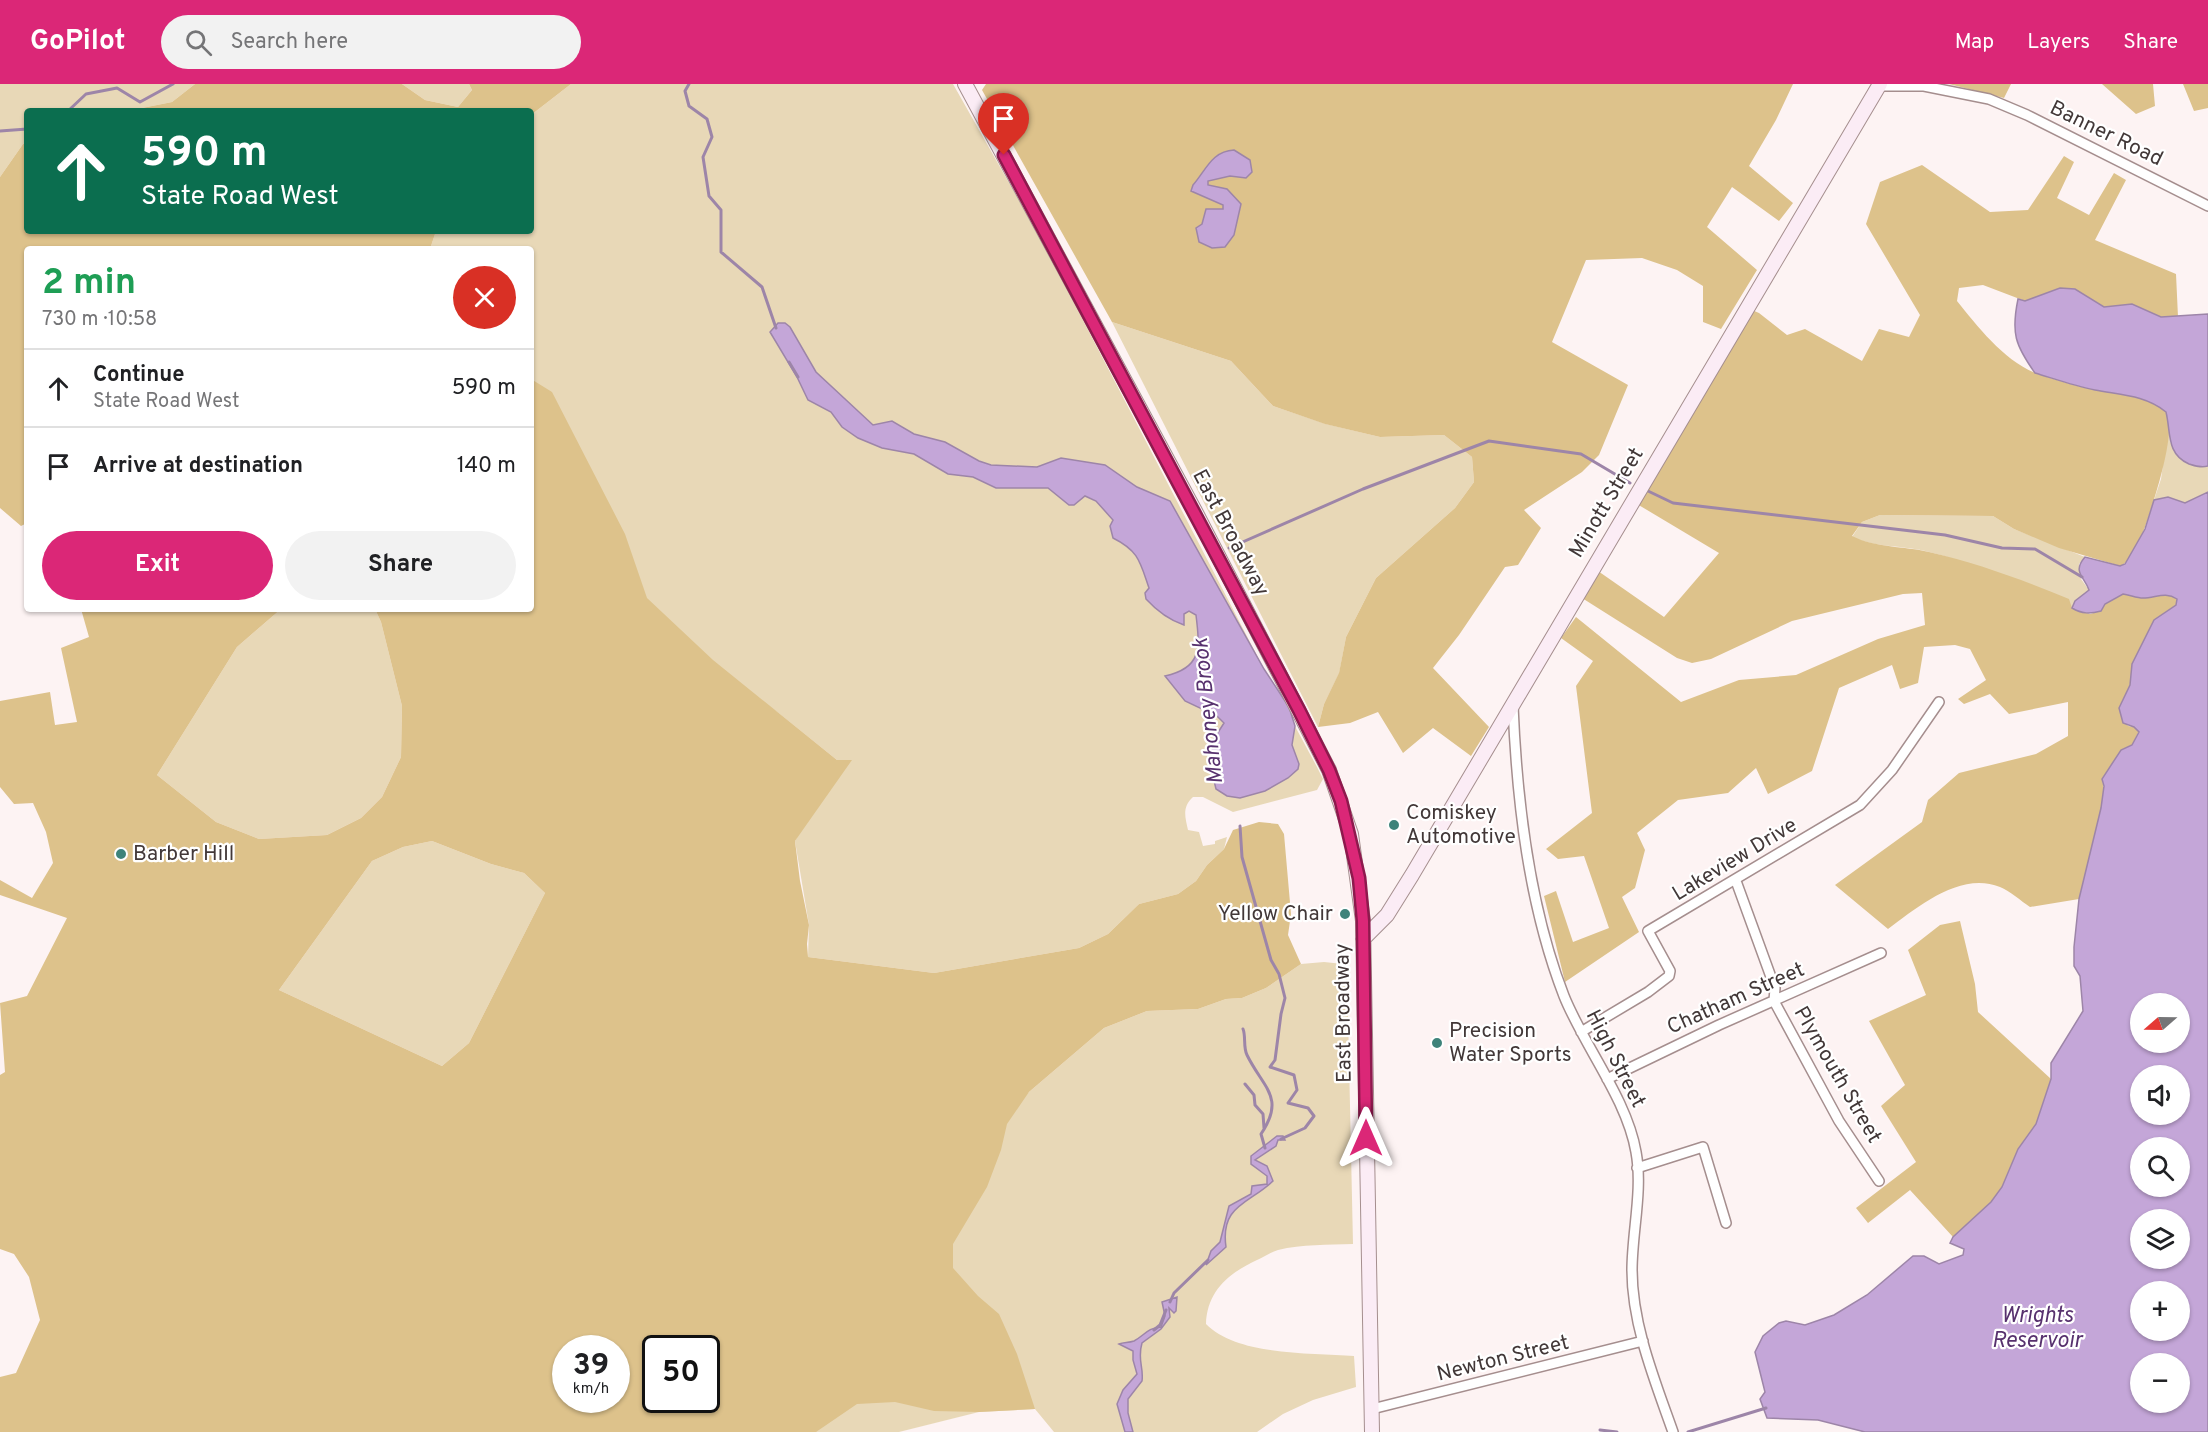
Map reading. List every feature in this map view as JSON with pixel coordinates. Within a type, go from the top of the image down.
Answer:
[{"type":"main road","name":"East Broadway","points":[[965,84],[1329,770],[1351,834],[1359,878],[1364,939],[1372,1432]]},
{"type":"main road","name":"Minott Street","points":[[1364,939],[1387,915],[1879,85]]},
{"type":"street","name":"Banner Road","points":[[1879,85],[1924,86],[1989,99],[2027,115],[2208,206]]},
{"type":"street","name":"High Street","points":[[1513,702],[1520,794],[1539,911],[1555,971],[1581,1032],[1607,1079],[1630,1130],[1636,1152],[1632,1272],[1643,1341],[1673,1432]]},
{"type":"street","name":"Lakeview Drive","points":[[1581,1032],[1669,976],[1670,971],[1648,931],[1736,881],[1860,805],[1892,770],[1939,702]]},
{"type":"street","name":"Plymouth Street","points":[[1736,881],[1775,988],[1774,1001],[1839,1120],[1879,1181]]},
{"type":"street","name":"Chatham Street","points":[[1607,1079],[1881,953]]},
{"type":"street","points":[[1637,1168],[1703,1147],[1725,1223]]},
{"type":"street","name":"Newton Street","points":[[1372,1409],[1643,1341]]},
{"type":"shaded area","points":[[0,84],[195,84],[172,102],[142,108],[24,108],[24,144],[0,177]]},
{"type":"shaded area","points":[[195,84],[402,84],[425,100],[458,107],[472,90],[469,84],[571,84],[534,113],[534,108],[142,108],[172,102]]},
{"type":"shaded area","points":[[402,84],[469,84],[472,90],[458,107],[425,100]]},
{"type":"shaded area","points":[[571,84],[953,84],[1042,241],[1317,767],[1323,779],[1317,790],[1233,812],[1203,797],[1193,797],[1186,808],[1188,830],[1199,832],[1203,846],[1215,844],[1215,841],[1227,837],[1224,849],[1207,865],[1196,881],[1178,894],[1139,904],[1108,934],[1079,948],[934,973],[808,957],[809,925],[795,841],[837,760],[776,711],[534,610],[534,246],[431,246],[435,234],[534,234],[534,113]]},
{"type":"shaded area","points":[[986,84],[1793,84],[1776,120],[1749,166],[1793,203],[1779,221],[1732,187],[1707,227],[1757,270],[1721,329],[1703,322],[1703,286],[1677,270],[1642,258],[1586,260],[1552,342],[1628,385],[1599,455],[1582,472],[1524,510],[1541,528],[1518,565],[1505,567],[1459,635],[1433,668],[1489,727],[1471,756],[1433,728],[1403,753],[1378,712],[1350,723],[1318,727],[1324,704],[1339,673],[1346,637],[1376,578],[1455,508],[1474,482],[1472,457],[1444,435],[1380,437],[1325,424],[1273,406],[1231,361],[1112,322],[982,90]]},
{"type":"shaded area","points":[[1949,84],[2011,84],[2004,98]]},
{"type":"shaded area","points":[[2102,84],[2153,84],[2155,106],[2136,114]]},
{"type":"shaded area","points":[[2183,84],[2208,84],[2208,108],[2194,111]]},
{"type":"shaded area","points":[[23,144],[24,234],[435,234],[431,246],[24,246],[24,524],[21,526],[0,508],[0,177]]},
{"type":"shaded area","points":[[2064,156],[2074,162],[2057,198],[2089,215],[2114,173],[2126,180],[2095,240],[2176,274],[2178,317],[2161,317],[2132,304],[2104,307],[2075,289],[2060,288],[2025,301],[1983,285],[1959,288],[1957,301],[1993,343],[2026,368],[2081,387],[2145,399],[2162,407],[2167,413],[2168,444],[2159,483],[2145,528],[2131,556],[2120,566],[2059,548],[2014,529],[1993,516],[1880,515],[1862,522],[1852,536],[1880,545],[1947,556],[1982,567],[2069,599],[2072,608],[2090,614],[2100,611],[2105,604],[2123,594],[2143,598],[2168,595],[2177,599],[2176,605],[2154,620],[2132,664],[2130,685],[2119,708],[2128,726],[2139,731],[2132,745],[2121,750],[2102,779],[2100,820],[2079,899],[2030,907],[2000,887],[1985,883],[1970,884],[1955,887],[1940,894],[1888,929],[1835,885],[1922,822],[1928,800],[1959,773],[2036,754],[2068,736],[2068,702],[2009,714],[1990,694],[1964,704],[1958,699],[1986,680],[1970,649],[1955,645],[1924,647],[1918,683],[1900,689],[1892,665],[1839,688],[1812,771],[1768,794],[1756,768],[1728,793],[1678,800],[1637,833],[1645,850],[1635,888],[1622,897],[1639,932],[1565,982],[1544,896],[1556,891],[1573,942],[1609,928],[1584,856],[1558,859],[1546,849],[1592,813],[1576,686],[1593,661],[1561,638],[1576,617],[1681,702],[1739,680],[1796,675],[1878,639],[1925,625],[1922,593],[1903,594],[1792,621],[1711,659],[1692,663],[1677,658],[1582,598],[1598,571],[1664,617],[1719,553],[1637,504],[1752,310],[1787,335],[1805,329],[1862,361],[1879,329],[1909,337],[1920,315],[1866,224],[1880,182],[1922,165],[1990,212],[2028,210]]},
{"type":"shaded area","points":[[1112,322],[1231,361],[1273,406],[1326,424],[1380,437],[1444,435],[1472,457],[1474,482],[1455,508],[1376,578],[1346,637],[1339,674],[1324,704],[1318,727]]},
{"type":"shaded area","points":[[534,381],[552,392],[625,534],[647,598],[713,660],[837,760],[852,760],[795,841],[809,925],[808,957],[934,973],[1079,948],[1108,934],[1139,904],[1178,894],[1196,881],[1207,865],[1224,849],[1233,830],[1259,822],[1278,824],[1284,834],[1291,914],[1288,935],[1301,964],[1266,988],[1242,998],[1226,999],[1198,1009],[1147,1011],[1104,1028],[1029,1092],[1007,1124],[1001,1150],[987,1187],[953,1244],[953,1268],[978,1296],[999,1314],[1017,1354],[1035,1409],[979,1412],[934,1411],[895,1402],[857,1404],[816,1432],[0,1432],[0,1377],[16,1373],[40,1320],[29,1277],[14,1254],[0,1249],[0,1075],[5,1072],[0,1003],[27,996],[67,918],[0,895],[0,880],[32,898],[53,863],[46,832],[33,803],[14,804],[0,787],[0,701],[50,692],[55,725],[77,722],[61,648],[89,637],[82,612],[278,612],[237,647],[157,775],[216,822],[259,839],[327,835],[361,818],[382,797],[401,757],[402,706],[381,622],[376,612],[534,612]],"holes":[[[432,841],[491,864],[524,873],[545,893],[469,1043],[442,1066],[279,990],[372,861],[403,847]]]},
{"type":"shaded area","points":[[2169,422],[2170,442],[2203,467],[2208,466],[2208,492],[2185,503],[2168,497],[2154,500],[2161,479]]},
{"type":"shaded area","points":[[1880,515],[1993,516],[2014,529],[2085,557],[2079,564],[2081,579],[2089,590],[2075,601],[2072,608],[2002,577],[1948,557],[1861,541],[1852,537],[1862,522]]},
{"type":"shaded area","points":[[278,612],[376,612],[381,622],[402,706],[401,757],[382,797],[361,818],[327,835],[259,839],[216,822],[157,775],[237,647]]},
{"type":"shaded area","points":[[432,841],[491,864],[524,873],[545,893],[469,1043],[442,1066],[279,990],[372,861],[403,847]]},
{"type":"shaded area","points":[[1960,921],[1975,984],[1978,1012],[2051,1079],[2036,1124],[2018,1149],[2002,1187],[1991,1202],[1953,1237],[1910,1190],[1868,1223],[1856,1208],[1916,1162],[1881,1106],[1905,1085],[1869,1021],[1926,995],[1908,950],[1940,925]]},
{"type":"shaded area","points":[[1324,962],[1343,964],[1347,968],[1353,1244],[1287,1248],[1247,1265],[1221,1284],[1210,1302],[1206,1324],[1236,1342],[1255,1347],[1297,1353],[1354,1356],[1356,1387],[1313,1400],[1283,1414],[1257,1432],[1054,1432],[1035,1409],[979,1412],[899,1432],[624,1432],[673,1413],[720,1413],[720,1387],[1029,1092],[1104,1028],[1147,1011],[1198,1009],[1226,999],[1242,998],[1266,988],[1301,964]]},
{"type":"water","points":[[1234,150],[1250,160],[1252,172],[1246,178],[1230,176],[1208,181],[1208,185],[1227,189],[1241,204],[1234,235],[1225,247],[1212,248],[1199,242],[1196,228],[1202,224],[1206,209],[1223,209],[1223,205],[1191,191],[1210,162],[1226,151]]},
{"type":"water","points":[[2060,288],[2075,289],[2104,307],[2132,304],[2161,317],[2208,314],[2208,466],[2200,467],[2189,464],[2176,454],[2171,442],[2166,412],[2158,406],[2141,399],[2088,388],[2035,373],[2016,338],[2015,321],[2018,299],[2025,301]]},
{"type":"water","points":[[778,323],[785,323],[790,327],[816,372],[873,425],[892,421],[914,434],[945,442],[991,465],[1037,467],[1061,458],[1105,465],[1137,487],[1170,501],[1264,669],[1289,707],[1295,726],[1292,745],[1299,764],[1298,769],[1288,778],[1265,791],[1240,798],[1227,796],[1216,789],[1210,764],[1210,745],[1224,723],[1217,716],[1185,701],[1165,676],[1186,668],[1196,655],[1198,637],[1196,615],[1189,611],[1184,614],[1184,625],[1164,615],[1146,599],[1145,593],[1149,588],[1141,564],[1128,548],[1113,538],[1110,526],[1113,520],[1096,501],[1085,496],[1074,505],[1069,505],[1048,488],[996,488],[973,477],[948,474],[914,454],[882,448],[858,438],[842,427],[831,412],[808,400],[770,332]]},
{"type":"water","name":"Wrights Reservoir","points":[[2208,492],[2208,1432],[1865,1432],[1818,1420],[1767,1418],[1760,1399],[1765,1392],[1755,1352],[1763,1336],[1779,1323],[1786,1321],[1805,1325],[1834,1315],[1867,1295],[1913,1256],[1924,1256],[1939,1264],[1963,1255],[1964,1249],[1950,1243],[1953,1237],[1991,1202],[2002,1187],[2018,1149],[2036,1124],[2051,1079],[2051,1063],[2083,1011],[2080,976],[2074,966],[2074,947],[2079,899],[2101,808],[2104,786],[2102,779],[2121,750],[2132,745],[2139,732],[2134,727],[2123,723],[2119,708],[2130,685],[2132,664],[2154,620],[2176,605],[2177,599],[2168,595],[2143,598],[2123,594],[2105,604],[2101,611],[2090,613],[2079,611],[2072,608],[2075,601],[2089,590],[2080,574],[2079,567],[2085,557],[2120,566],[2125,564],[2145,529],[2154,500],[2168,497],[2185,503]]},
{"type":"water","points":[[1277,1136],[1283,1136],[1285,1140],[1278,1140],[1276,1146],[1255,1160],[1267,1166],[1273,1181],[1232,1214],[1227,1222],[1225,1233],[1226,1247],[1206,1265],[1211,1251],[1220,1242],[1229,1206],[1251,1194],[1252,1186],[1267,1184],[1267,1176],[1251,1164],[1251,1156]]},
{"type":"water","points":[[1177,1297],[1176,1311],[1174,1313],[1169,1308],[1170,1317],[1161,1329],[1142,1343],[1140,1354],[1142,1381],[1128,1399],[1128,1413],[1133,1432],[1125,1432],[1117,1404],[1123,1390],[1137,1374],[1133,1351],[1119,1344],[1134,1341],[1149,1330],[1161,1327],[1165,1316],[1162,1302]]},
{"type":"waterway","name":"Mahoney Brook","points":[[71,108],[86,94],[117,88],[140,102],[173,84]]},
{"type":"waterway","name":"Mahoney Brook","points":[[689,84],[685,91],[689,106],[707,119],[712,137],[703,157],[709,196],[721,210],[721,252],[762,287],[776,328]]},
{"type":"waterway","name":"Mahoney Brook","points":[[0,131],[24,129]]},
{"type":"waterway","name":"Mahoney Brook","points":[[789,362],[798,377]]},
{"type":"waterway","points":[[1229,548],[1363,489],[1489,441],[1581,454],[1630,483]]},
{"type":"waterway","points":[[1648,491],[1673,503],[1945,535],[2002,548],[2035,549],[2082,577]]},
{"type":"waterway","name":"Mahoney Brook","points":[[1240,826],[1242,857],[1271,960],[1279,974],[1285,998],[1275,1060],[1270,1067],[1294,1075],[1297,1090],[1288,1103],[1308,1108],[1314,1116],[1305,1128],[1281,1139]]},
{"type":"waterway","points":[[1243,1029],[1247,1055],[1272,1101],[1272,1111],[1261,1134],[1265,1148]]},
{"type":"waterway","points":[[1245,1084],[1254,1095],[1255,1105],[1263,1114],[1264,1128]]},
{"type":"waterway","name":"Mahoney Brook","points":[[1170,1302],[1174,1293],[1208,1260]]},
{"type":"waterway","name":"Mahoney Brook","points":[[1154,1330],[1160,1325],[1166,1310]]},
{"type":"waterway","points":[[1688,1432],[1766,1408]]},
{"type":"waterway","points":[[1600,1430],[1617,1432]]},
{"type":"place","name":"Comiskey Automotive","points":[[1394,825]]},
{"type":"place","name":"Barber Hill","points":[[121,854]]},
{"type":"place","name":"Yellow Chair","points":[[1345,914]]},
{"type":"place","name":"Precision Water Sports","points":[[1437,1043]]},
{"type":"route","points":[[1004,155],[1299,710],[1329,770],[1341,801],[1351,834],[1359,878],[1363,921],[1366,1138]]}]
